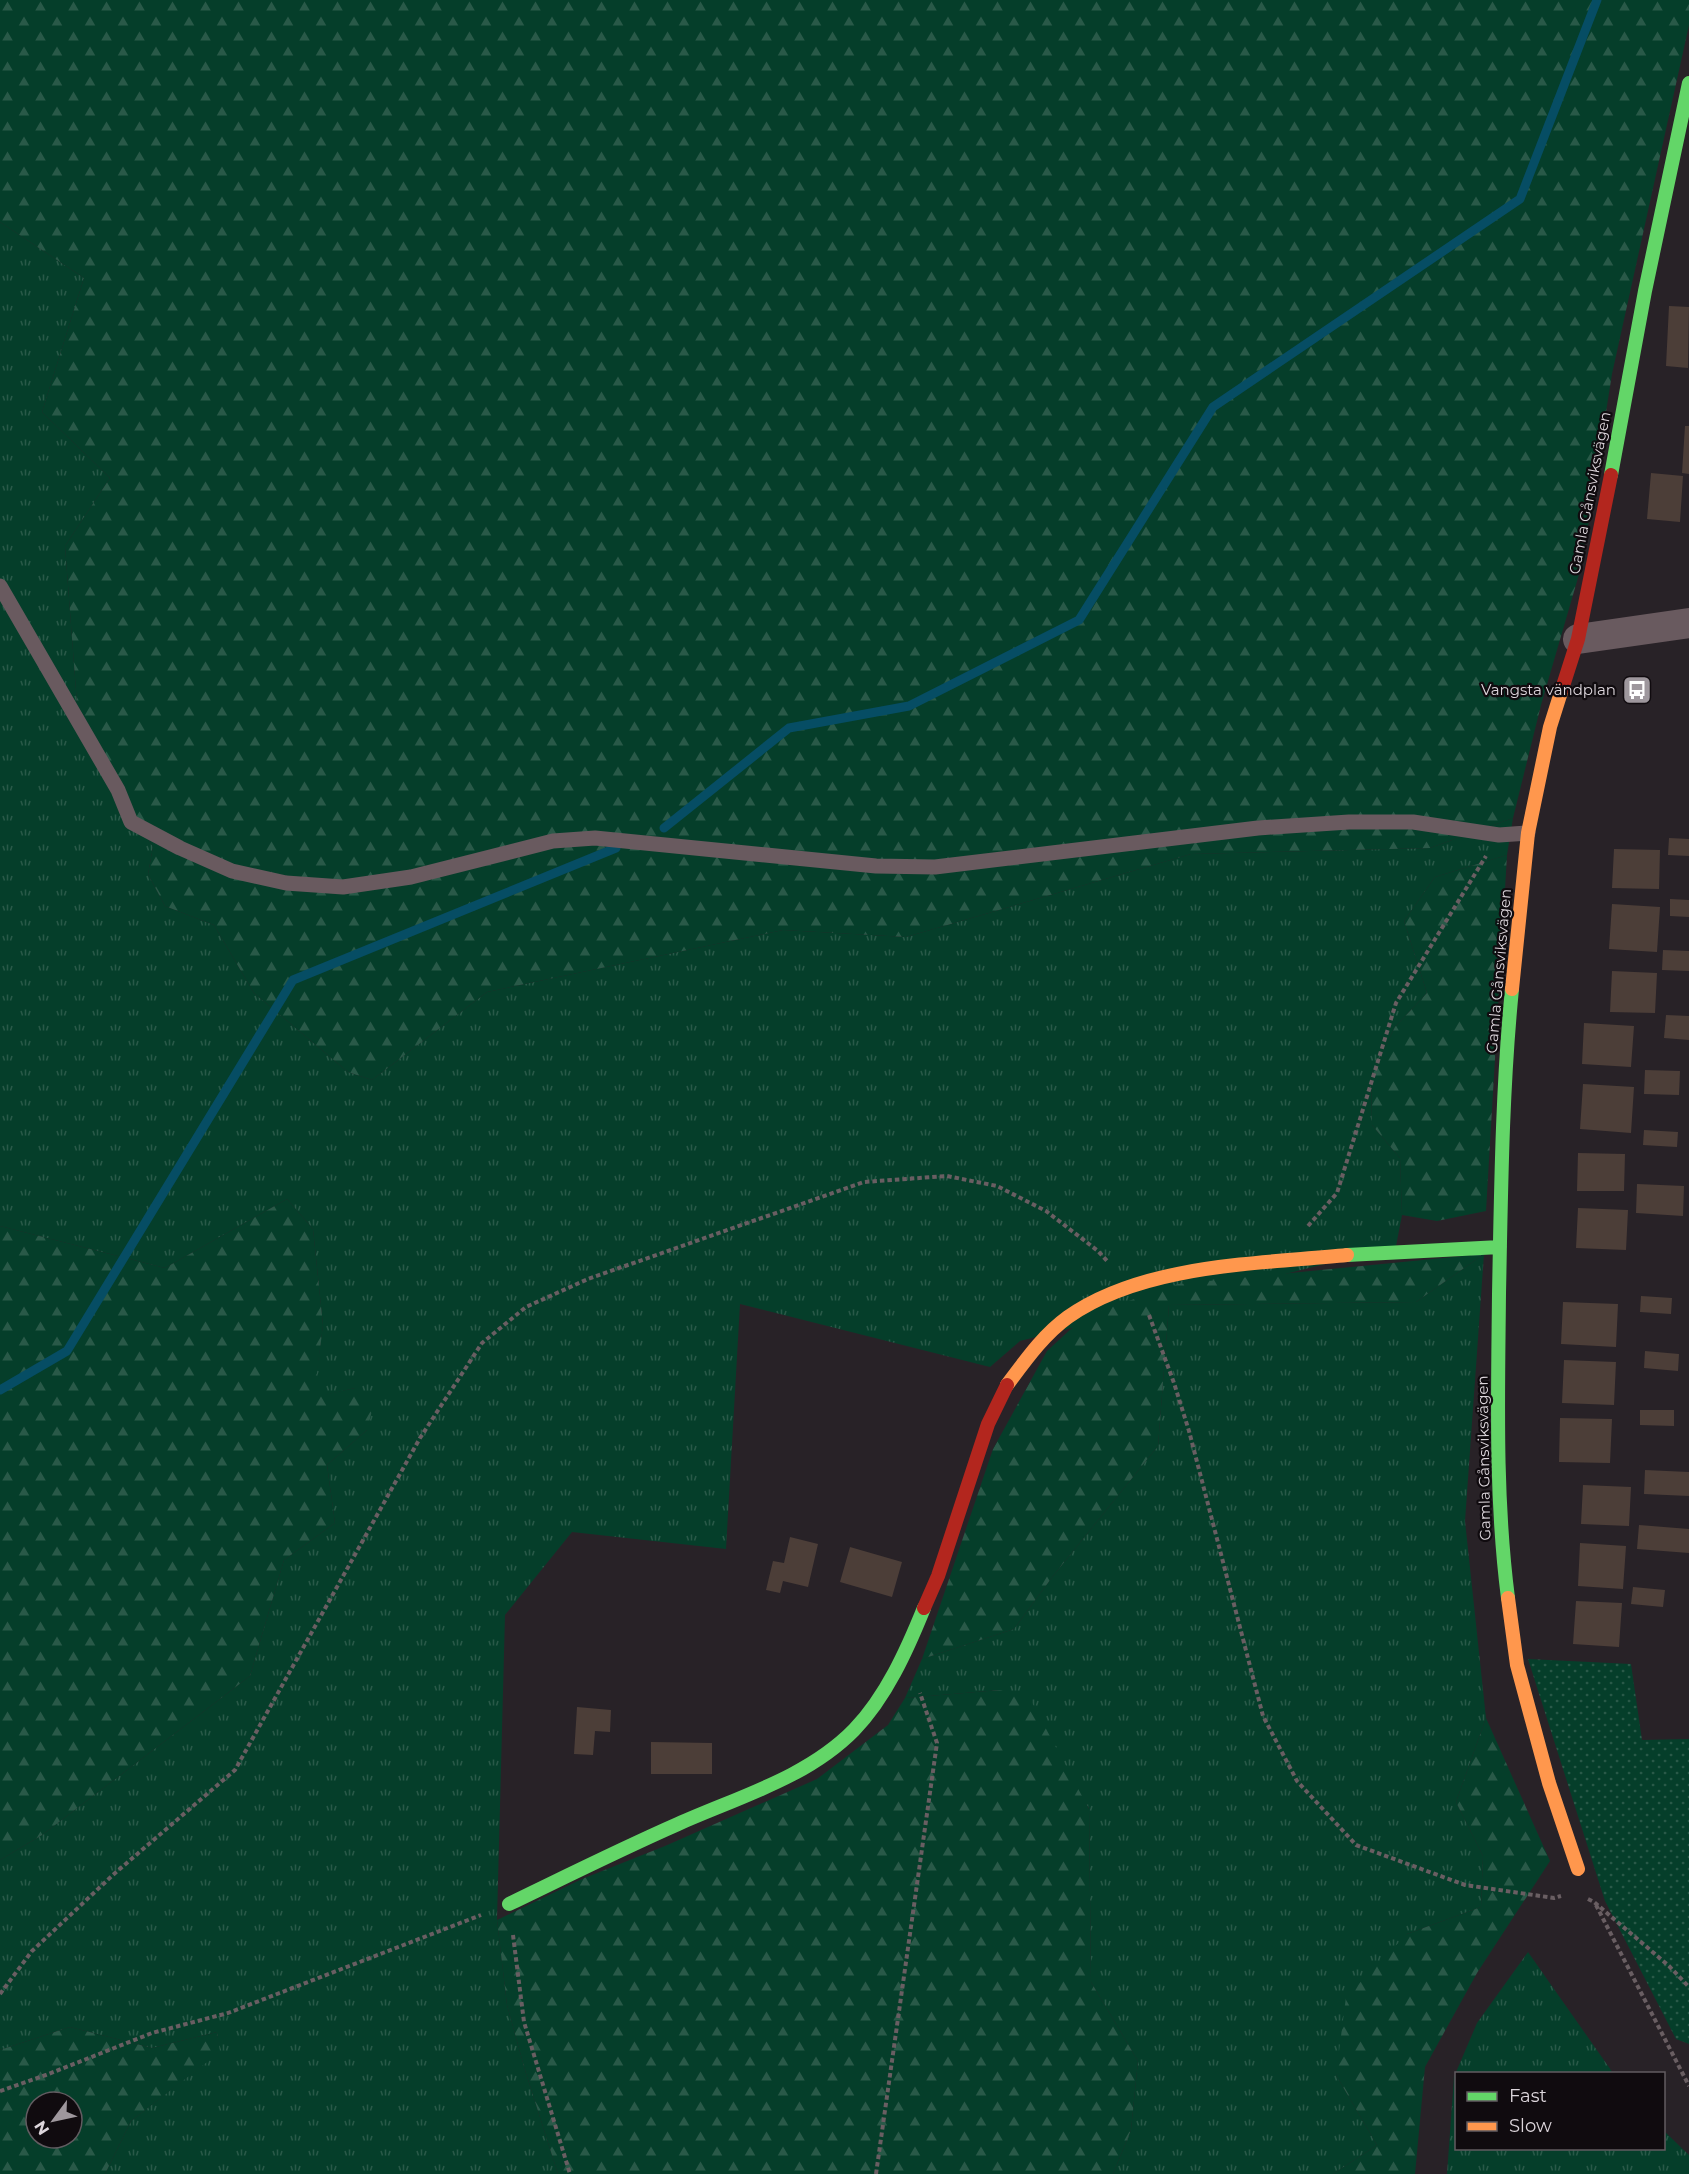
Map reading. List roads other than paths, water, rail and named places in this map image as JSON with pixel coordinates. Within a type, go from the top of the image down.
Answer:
[{"type":"street","name":"Gamla Gånsviksvägen","points":[[1578,1869],[1549,1783],[1517,1665],[1502,1550],[1497,1430],[1500,1247],[1508,1033],[1528,833],[1550,727],[1578,639],[1602,526],[1645,291],[1689,83]]},
{"type":"street","points":[[1578,639],[1689,623]]},
{"type":"street","points":[[509,1904],[678,1824],[771,1785],[821,1757],[854,1730],[880,1696],[906,1648],[938,1576],[988,1424],[1005,1388],[1032,1351],[1067,1318],[1103,1297],[1150,1280],[1205,1270],[1375,1252],[1500,1247]]},
{"type":"lane","points":[[0,586],[118,790],[131,822],[180,848],[232,871],[286,883],[343,887],[411,877],[553,841],[595,838],[876,866],[935,867],[1258,828],[1349,822],[1413,822],[1499,835],[1528,833]]},
{"type":"waterway","points":[[664,828],[789,728],[909,706],[1079,620],[1213,407],[1520,199],[1597,0]]},
{"type":"waterway","points":[[0,1390],[67,1351],[293,980],[616,848]]},
{"type":"place","name":"Vangsta vändplan","points":[[1637,690]]}]
